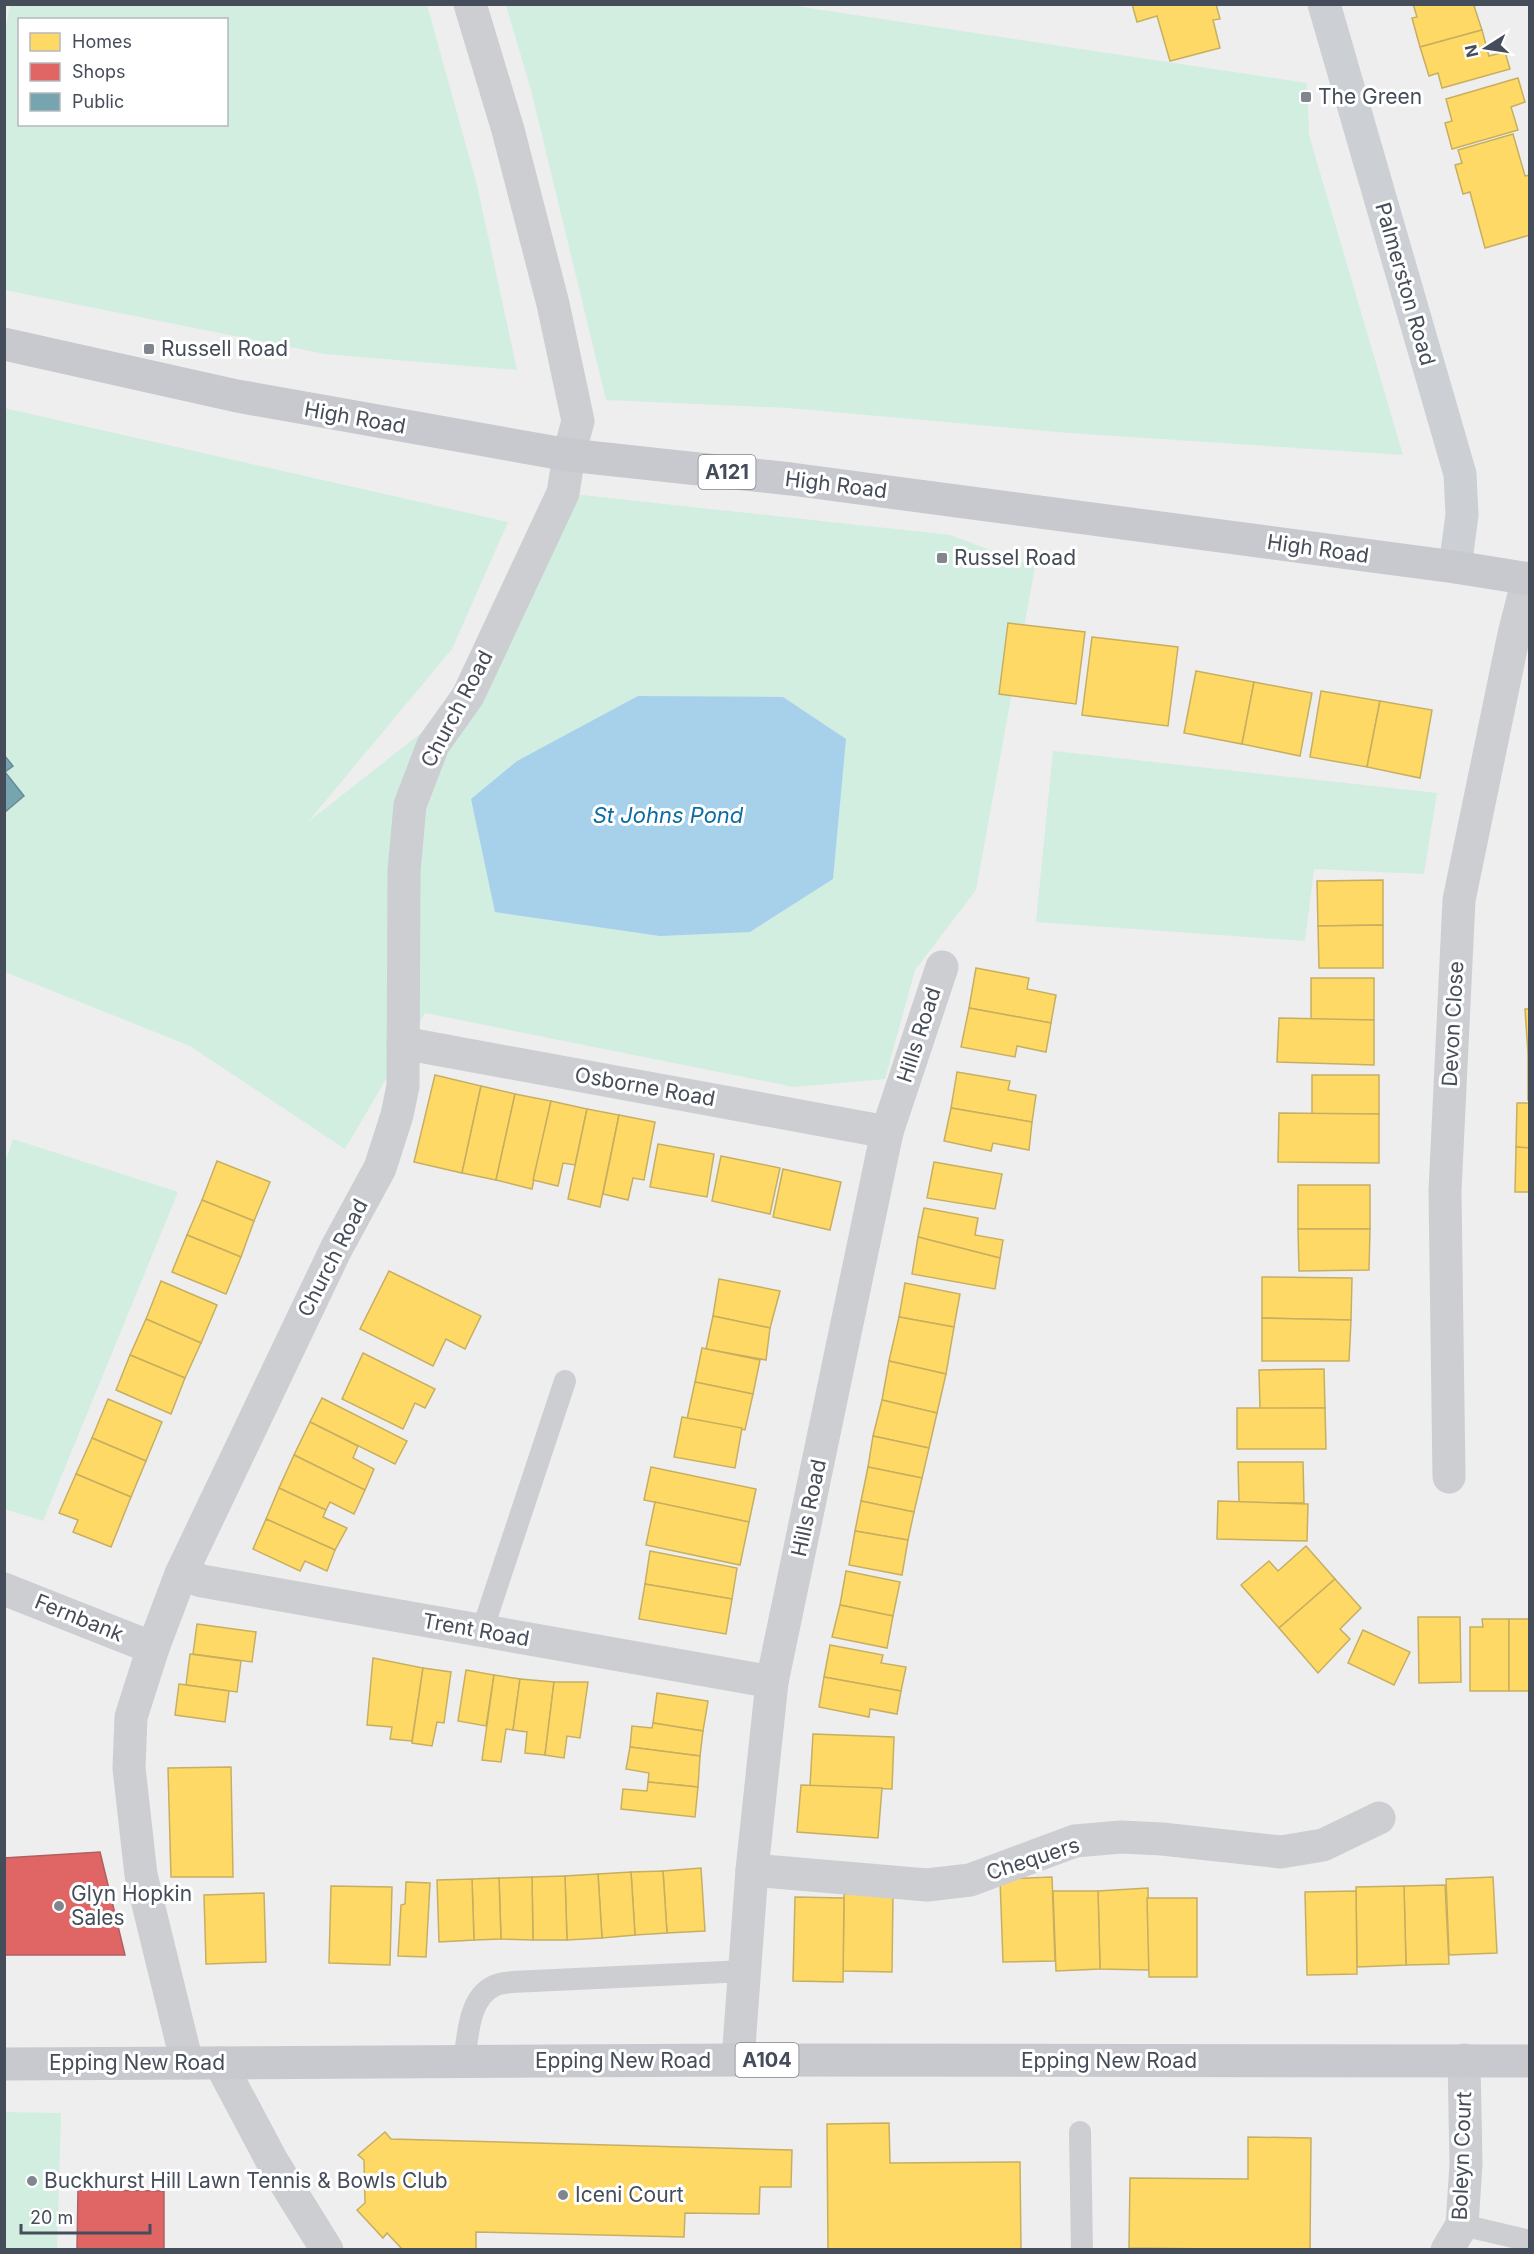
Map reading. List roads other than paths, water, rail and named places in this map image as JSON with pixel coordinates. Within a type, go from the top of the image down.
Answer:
[{"type":"main road","name":"Palmerston Road","points":[[1324,4],[1460,474],[1462,515],[1455,567]]},
{"type":"main road","name":"High Road","points":[[4,344],[237,396],[569,455],[791,479],[1455,567],[1529,579]]},
{"type":"main road","name":"Epping New Road","points":[[4,2064],[738,2060],[1530,2061]]},
{"type":"street","points":[[470,4],[508,130],[553,303],[578,421],[569,455]]},
{"type":"street","name":"Church Road","points":[[187,2063],[141,1875],[130,1778],[130,1717],[181,1574],[332,1258],[380,1168],[397,1115],[403,1086],[404,871],[410,805],[433,745],[468,696],[563,493],[569,455]]},
{"type":"street","name":"Devon Close","points":[[1449,1477],[1445,1191],[1459,900],[1514,634],[1529,579]]},
{"type":"street","name":"Hills Road","points":[[738,2060],[752,1870],[772,1682],[887,1132],[942,966]]},
{"type":"street","name":"Osborne Road","points":[[403,1042],[887,1132]]},
{"type":"street","name":"Trent Road","points":[[181,1574],[202,1581],[772,1682]]},
{"type":"street","name":"Fernbank","points":[[4,1589],[153,1648]]},
{"type":"street","name":"Chequers","points":[[752,1870],[927,1885],[969,1880],[1075,1841],[1121,1837],[1162,1839],[1281,1852],[1323,1845],[1379,1818]]},
{"type":"street","name":"Boleyn Court","points":[[1455,2237],[1466,2164],[1464,2060]]},
{"type":"street","points":[[220,2063],[272,2161],[327,2250]]},
{"type":"lane","points":[[482,1631],[565,1381]]},
{"type":"lane","points":[[464,2061],[473,2011],[480,1996],[494,1986],[512,1982],[745,1971]]},
{"type":"lane","points":[[1080,2132],[1082,2250]]},
{"type":"lane","points":[[1455,2237],[1530,2241]]},
{"type":"water","name":"St Johns Pond","points":[[638,696],[783,697],[846,739],[833,879],[750,932],[660,936],[495,912],[471,799],[517,761]]},
{"type":"place","name":"The Green","points":[[1306,97]]},
{"type":"place","name":"Russell Road","points":[[149,349]]},
{"type":"place","name":"Russel Road","points":[[942,558]]},
{"type":"place","name":"Glyn Hopkin Sales","points":[[59,1906]]},
{"type":"place","name":"Buckhurst Hill Lawn Tennis & Bowls Club","points":[[32,2181]]},
{"type":"place","name":"Iceni Court","points":[[563,2195]]}]
